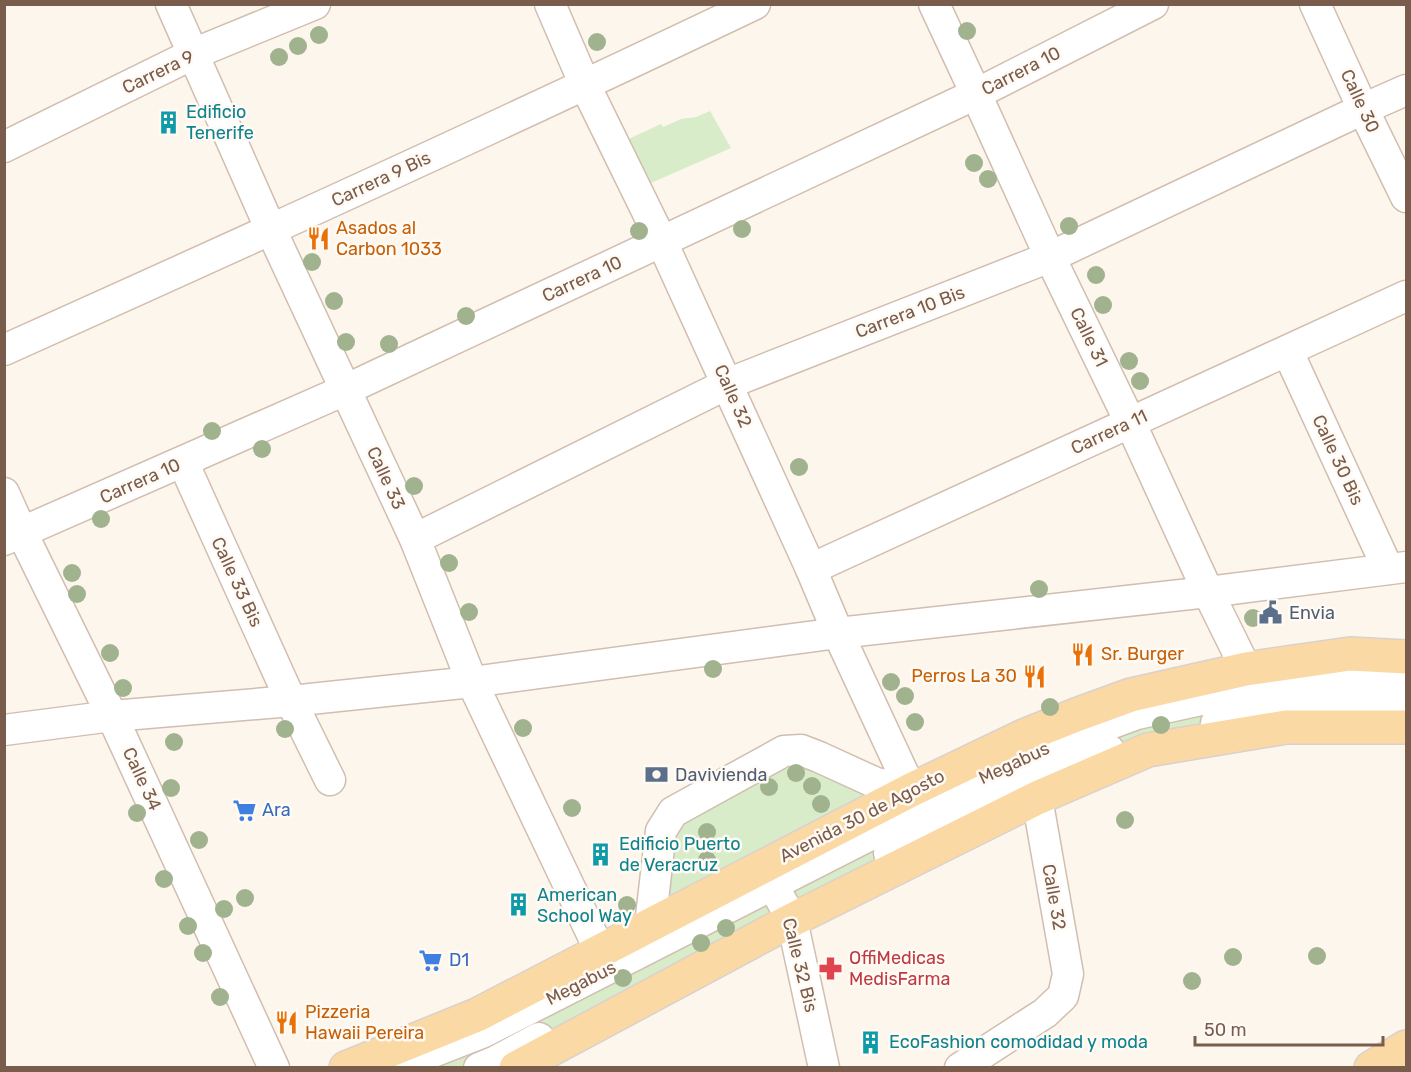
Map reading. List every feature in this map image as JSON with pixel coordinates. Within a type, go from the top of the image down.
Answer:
[{"type":"main road","name":"Avenida 30 de Agosto","points":[[516,1068],[778,894],[911,790],[1026,735],[1131,695],[1246,669],[1350,654],[1407,657]]},
{"type":"main road","name":"Avenida 30 de Agosto","points":[[346,1068],[477,1015],[650,925],[778,894],[1037,798],[1148,750],[1286,728],[1407,727]]},
{"type":"main road","points":[[1371,1068],[1407,1047]]},
{"type":"street","name":"Calle 33","points":[[171,4],[271,230],[415,539],[472,682],[600,951]]},
{"type":"street","name":"Carrera 9","points":[[4,147],[193,54],[315,4]]},
{"type":"street","name":"Calle 32","points":[[550,4],[585,85],[728,384],[838,633],[911,790]]},
{"type":"street","name":"Carrera 9 Bis","points":[[4,350],[271,230],[755,4]]},
{"type":"street","name":"Calle 31","points":[[933,4],[1050,257],[1246,669]]},
{"type":"street","name":"Carrera 10","points":[[13,536],[345,390],[976,94],[1153,4]]},
{"type":"street","name":"Calle 30","points":[[1316,4],[1363,109],[1407,197]]},
{"type":"street","name":"Carrera 10 Bis","points":[[415,539],[728,384],[1050,257],[1407,90]]},
{"type":"street","name":"Carrera 11","points":[[811,569],[1407,296]]},
{"type":"street","name":"Calle 30 Bis","points":[[1288,352],[1397,568]]},
{"type":"street","name":"Calle 33 Bis","points":[[183,462],[291,701],[330,780]]},
{"type":"street","name":"Calle 34","points":[[4,493],[13,536],[112,716],[274,1068]]},
{"type":"street","points":[[4,730],[112,716],[291,701],[472,682],[838,633],[1208,592],[1397,568]]},
{"type":"street","name":"Megabus","points":[[479,1068],[496,1061],[778,894],[1031,753],[1137,714],[1278,683],[1352,676],[1407,676]]},
{"type":"street","name":"Megabus","points":[[392,1068],[484,1032],[778,894],[1034,780],[1144,736],[1283,710],[1353,704],[1407,705]]},
{"type":"street","points":[[650,925],[661,831],[673,812],[784,752],[801,750],[876,783],[911,790]]},
{"type":"street","name":"Calle 32","points":[[960,1068],[1045,1013],[1063,996],[1068,974],[1037,798]]},
{"type":"street","name":"Calle 32 Bis","points":[[778,894],[824,1068]]},
{"type":"green space","points":[[710,111],[731,148],[644,186],[622,142],[661,124],[663,127]]},
{"type":"green space","points":[[1283,710],[1144,736],[496,1061],[479,1067],[392,1068],[1137,714]]},
{"type":"green space","points":[[784,751],[911,790],[650,925],[661,831]]},
{"type":"place","name":"Edificio Tenerife","points":[[168,122]]},
{"type":"place","name":"Asados al Carbon 1033","points":[[318,238]]},
{"type":"place","name":"Envia","points":[[1271,613]]},
{"type":"place","name":"Sr. Burger","points":[[1083,654]]},
{"type":"place","name":"Perros La 30","points":[[1035,676]]},
{"type":"place","name":"Davivienda","points":[[657,775]]},
{"type":"place","name":"Ara","points":[[244,810]]},
{"type":"place","name":"Edificio Puerto de Veracruz","points":[[601,854]]},
{"type":"place","name":"American School Way","points":[[519,905]]},
{"type":"place","name":"D1","points":[[431,960]]},
{"type":"place","name":"OffiMedicas MedisFarma","points":[[831,968]]},
{"type":"place","name":"Pizzeria Hawaii Pereira","points":[[287,1022]]},
{"type":"place","name":"EcoFashion comodidad y moda","points":[[871,1042]]}]
